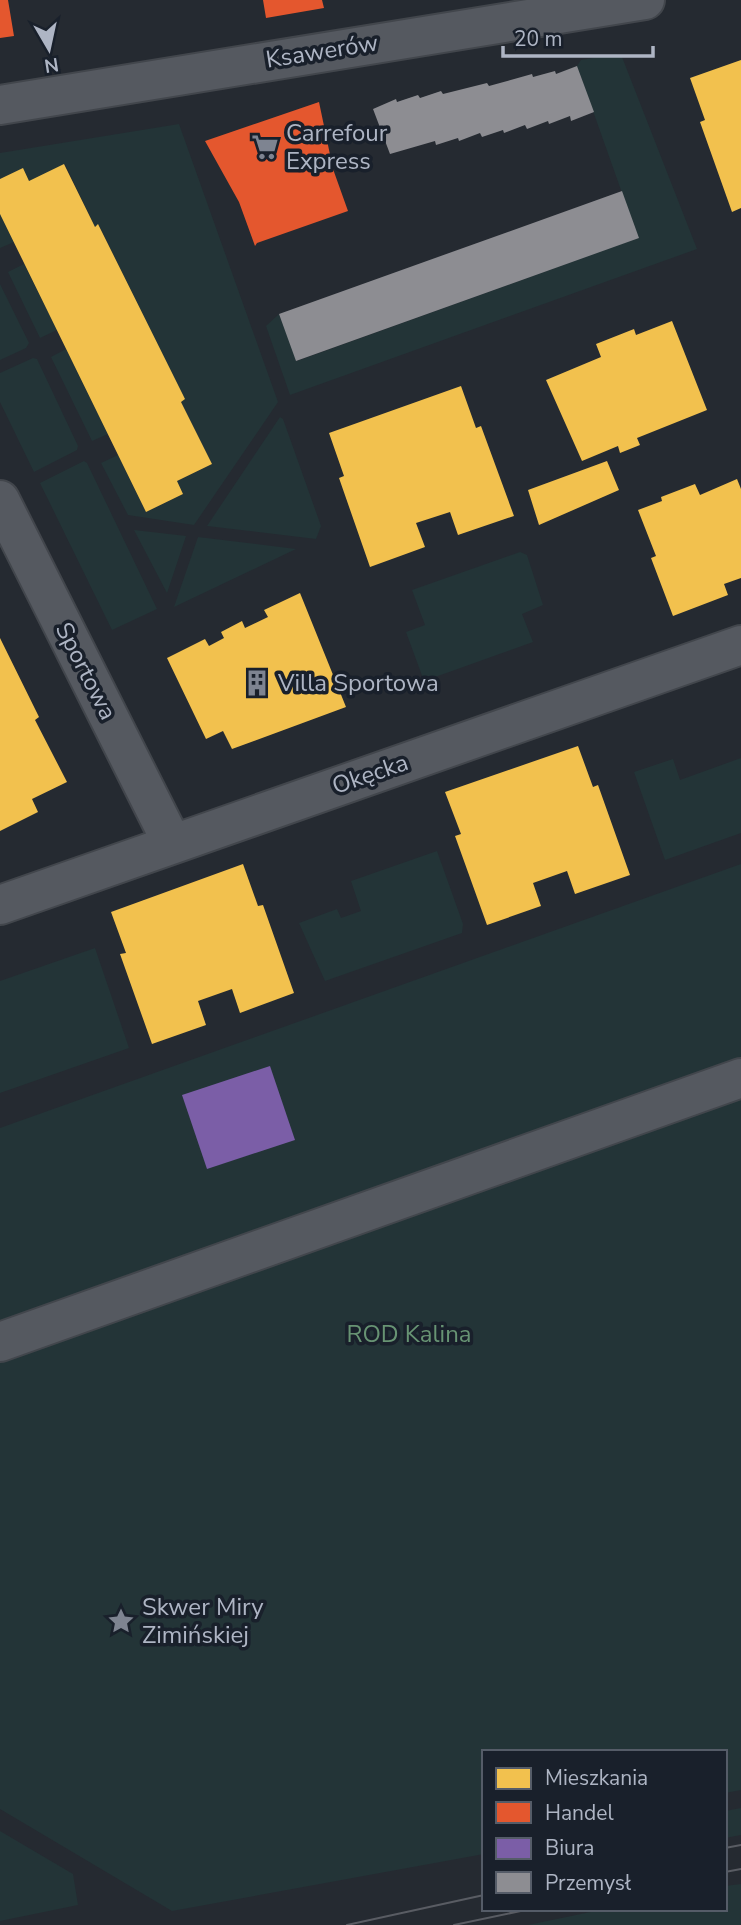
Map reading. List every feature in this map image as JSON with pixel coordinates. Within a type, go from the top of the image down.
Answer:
[{"type":"street","name":"Ksawerów","points":[[0,105],[645,0]]},
{"type":"street","name":"Sportowa","points":[[0,500],[172,843]]},
{"type":"street","name":"Okęcka","points":[[0,905],[741,645]]},
{"type":"street","points":[[0,1342],[741,1078]]},
{"type":"green space","points":[[616,54],[622,57],[697,249],[290,395],[266,326],[279,314],[297,361],[638,238],[577,66],[581,60]]},
{"type":"green space","points":[[179,124],[278,402],[194,525],[128,515],[101,463],[118,455],[146,512],[183,494],[177,481],[212,464],[181,402],[184,399],[99,225],[95,227],[65,164],[29,181],[23,169],[0,179],[0,153]]},
{"type":"green space","points":[[0,214],[14,242],[0,248]]},
{"type":"green space","points":[[24,264],[57,330],[40,338],[8,272]]},
{"type":"green space","points":[[0,284],[29,343],[26,348],[0,360]]},
{"type":"green space","points":[[66,349],[108,434],[92,441],[51,357]]},
{"type":"green space","points":[[33,358],[37,359],[78,446],[77,450],[34,472],[0,402],[0,373]]},
{"type":"green space","points":[[280,417],[283,419],[321,526],[316,539],[207,526]]},
{"type":"green space","points":[[84,461],[157,609],[112,630],[40,483]]},
{"type":"green space","points":[[134,530],[186,536],[167,593]]},
{"type":"green space","points":[[198,537],[296,549],[174,607]]},
{"type":"green space","points":[[520,552],[527,555],[543,605],[522,614],[533,642],[424,681],[406,632],[425,625],[412,590]]},
{"type":"green space","points":[[741,758],[741,833],[665,860],[634,772],[673,759],[680,780]]},
{"type":"green space","points":[[437,851],[463,924],[462,933],[325,981],[299,923],[337,909],[341,918],[361,911],[351,881]]},
{"type":"green space","name":"ROD Kalina","points":[[741,864],[741,1790],[727,1793],[727,1750],[482,1750],[482,1854],[172,1911],[0,1809],[0,1128]]},
{"type":"green space","points":[[95,948],[129,1048],[0,1093],[0,981]]},
{"type":"green space","points":[[741,1808],[741,1835],[727,1838],[727,1811]]},
{"type":"green space","points":[[0,1831],[73,1874],[78,1905],[0,1921]]},
{"type":"green space","points":[[741,1884],[741,1925],[528,1925],[595,1911],[727,1911],[727,1886]]},
{"type":"building: Mieszkania","points":[[741,60],[741,208],[732,212],[700,122],[705,120],[690,78]]},
{"type":"building: Mieszkania","points":[[64,164],[95,227],[98,224],[185,399],[181,402],[212,464],[177,481],[183,494],[146,512],[0,214],[0,179],[23,168],[29,181]]},
{"type":"building: Mieszkania","points":[[672,321],[707,410],[637,438],[640,445],[620,453],[618,446],[582,461],[546,380],[601,357],[596,344],[634,329],[636,335]]},
{"type":"building: Mieszkania","points":[[461,386],[476,428],[481,426],[514,516],[458,535],[450,512],[416,523],[425,547],[370,567],[339,478],[344,476],[329,433]]},
{"type":"building: Mieszkania","points":[[607,461],[619,490],[539,525],[528,490]]},
{"type":"building: Mieszkania","points":[[737,479],[741,489],[741,578],[724,584],[728,595],[673,616],[651,558],[656,556],[638,510],[662,501],[661,497],[695,484],[700,495]]},
{"type":"building: Mieszkania","name":"Villa Sportowa","points":[[300,593],[346,707],[232,749],[223,731],[206,739],[167,658],[205,639],[209,646],[224,638],[221,632],[242,621],[245,628],[268,617],[264,610]]},
{"type":"building: Mieszkania","points":[[0,638],[39,717],[35,720],[67,782],[32,799],[38,812],[0,831]]},
{"type":"building: Mieszkania","points":[[578,746],[593,787],[598,785],[630,875],[575,894],[567,871],[533,883],[541,906],[487,925],[455,836],[461,834],[445,792]]},
{"type":"building: Mieszkania","points":[[243,864],[258,906],[263,905],[294,993],[240,1013],[232,989],[198,1001],[206,1025],[152,1044],[120,954],[126,953],[111,912]]},
{"type":"building: Handel","points":[[0,0],[8,0],[14,36],[0,38]]},
{"type":"building: Handel","points":[[263,0],[322,0],[324,8],[266,18]]},
{"type":"building: Handel","points":[[319,102],[333,169],[348,211],[257,243],[255,246],[239,202],[205,141]]},
{"type":"building: Biura","points":[[270,1066],[295,1140],[207,1169],[182,1095]]},
{"type":"building: Przemysł","points":[[577,66],[594,112],[571,121],[570,116],[527,129],[525,125],[482,137],[480,133],[459,141],[458,138],[436,145],[435,141],[390,154],[373,109],[396,99],[397,102],[418,95],[420,98],[441,91],[443,94],[487,83],[489,86],[532,74],[533,77],[555,71],[556,74]]},
{"type":"building: Przemysł","points":[[622,191],[639,238],[296,361],[279,314]]},
{"type":"tram line","points":[[727,1848],[741,1845]]},
{"type":"tram line","points":[[727,1872],[741,1869]]},
{"type":"tram line","points":[[347,1925],[482,1895]]},
{"type":"tram line","points":[[454,1925],[520,1911]]},
{"type":"place","name":"Carrefour Express","points":[[265,147]]},
{"type":"place","name":"Villa Sportowa","points":[[257,683]]},
{"type":"place","name":"Skwer Miry Zimińskiej","points":[[121,1621]]}]
